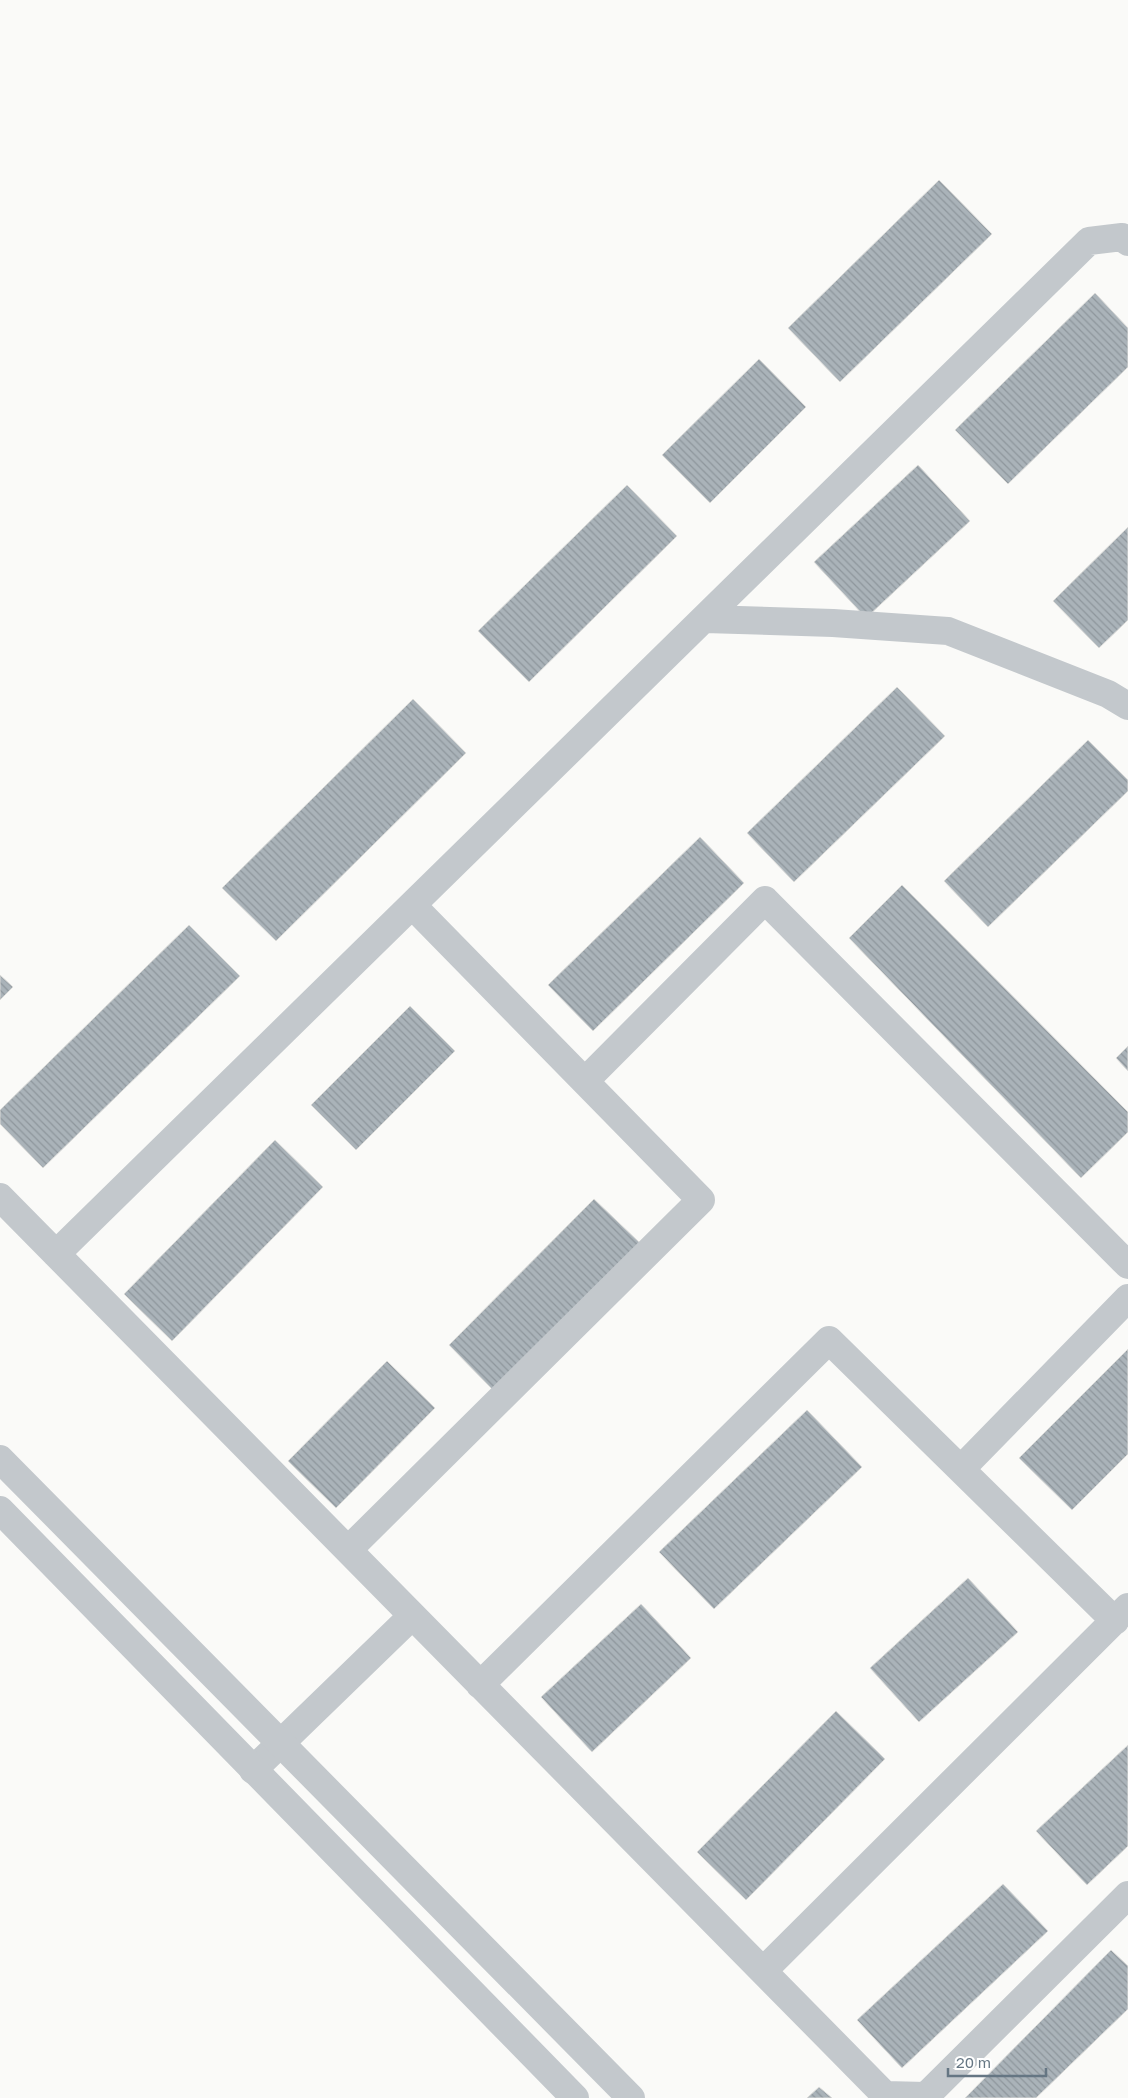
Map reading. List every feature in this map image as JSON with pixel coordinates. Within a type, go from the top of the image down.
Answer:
[{"type":"street","points":[[56,1254],[1090,241],[1122,237],[1128,242]]},
{"type":"street","points":[[705,618],[833,623],[948,631],[1108,694],[1128,706]]},
{"type":"street","points":[[585,1081],[765,900],[1128,1265]]},
{"type":"street","points":[[348,1550],[701,1200],[412,905]]},
{"type":"street","points":[[0,1197],[885,2095],[926,2096],[1128,1895]]},
{"type":"street","points":[[961,1469],[1128,1298]]},
{"type":"street","points":[[480,1685],[829,1340],[961,1469],[1122,1614],[763,1971]]},
{"type":"street","points":[[0,1459],[630,2098]]},
{"type":"street","points":[[0,1510],[575,2098]]},
{"type":"street","points":[[253,1770],[412,1616]]},
{"type":"building","points":[[939,180],[992,234],[840,382],[788,328]]},
{"type":"building","points":[[1095,293],[1128,328],[1128,367],[1008,484],[955,430]]},
{"type":"building","points":[[759,359],[806,407],[710,503],[662,455]]},
{"type":"building","points":[[918,465],[970,521],[866,618],[814,562]]},
{"type":"building","points":[[627,485],[677,536],[529,682],[478,631]]},
{"type":"building","points":[[1128,527],[1128,620],[1099,648],[1053,601]]},
{"type":"building","points":[[897,687],[945,736],[794,882],[747,833]]},
{"type":"building","points":[[413,699],[466,753],[276,941],[222,888]]},
{"type":"building","points":[[1088,740],[1128,780],[1128,791],[988,927],[944,881]]},
{"type":"building","points":[[700,837],[744,883],[593,1031],[548,985]]},
{"type":"building","points":[[902,885],[1128,1112],[1128,1132],[1081,1178],[849,938]]},
{"type":"building","points":[[189,925],[240,976],[43,1168],[0,1124],[0,1110]]},
{"type":"building","points":[[0,975],[13,987],[0,1000]]},
{"type":"building","points":[[410,1006],[455,1051],[356,1150],[311,1105]]},
{"type":"building","points":[[1128,1046],[1128,1071],[1116,1058]]},
{"type":"building","points":[[275,1140],[323,1187],[172,1341],[124,1294]]},
{"type":"building","points":[[594,1199],[641,1244],[494,1391],[449,1345]]},
{"type":"building","points":[[1128,1349],[1128,1454],[1072,1510],[1019,1458]]},
{"type":"building","points":[[387,1361],[435,1408],[336,1508],[288,1461]]},
{"type":"building","points":[[807,1410],[862,1467],[714,1609],[659,1552]]},
{"type":"building","points":[[968,1578],[1018,1632],[919,1722],[870,1668]]},
{"type":"building","points":[[641,1604],[691,1658],[592,1752],[541,1697]]},
{"type":"building","points":[[836,1711],[885,1759],[746,1900],[697,1852]]},
{"type":"building","points":[[1128,1745],[1128,1846],[1087,1885],[1036,1831]]},
{"type":"building","points":[[1003,1884],[1048,1931],[902,2068],[857,2020]]},
{"type":"building","points":[[1111,1950],[1128,1966],[1128,2009],[1036,2098],[965,2098]]},
{"type":"building","points":[[819,2087],[832,2098],[807,2098]]}]
